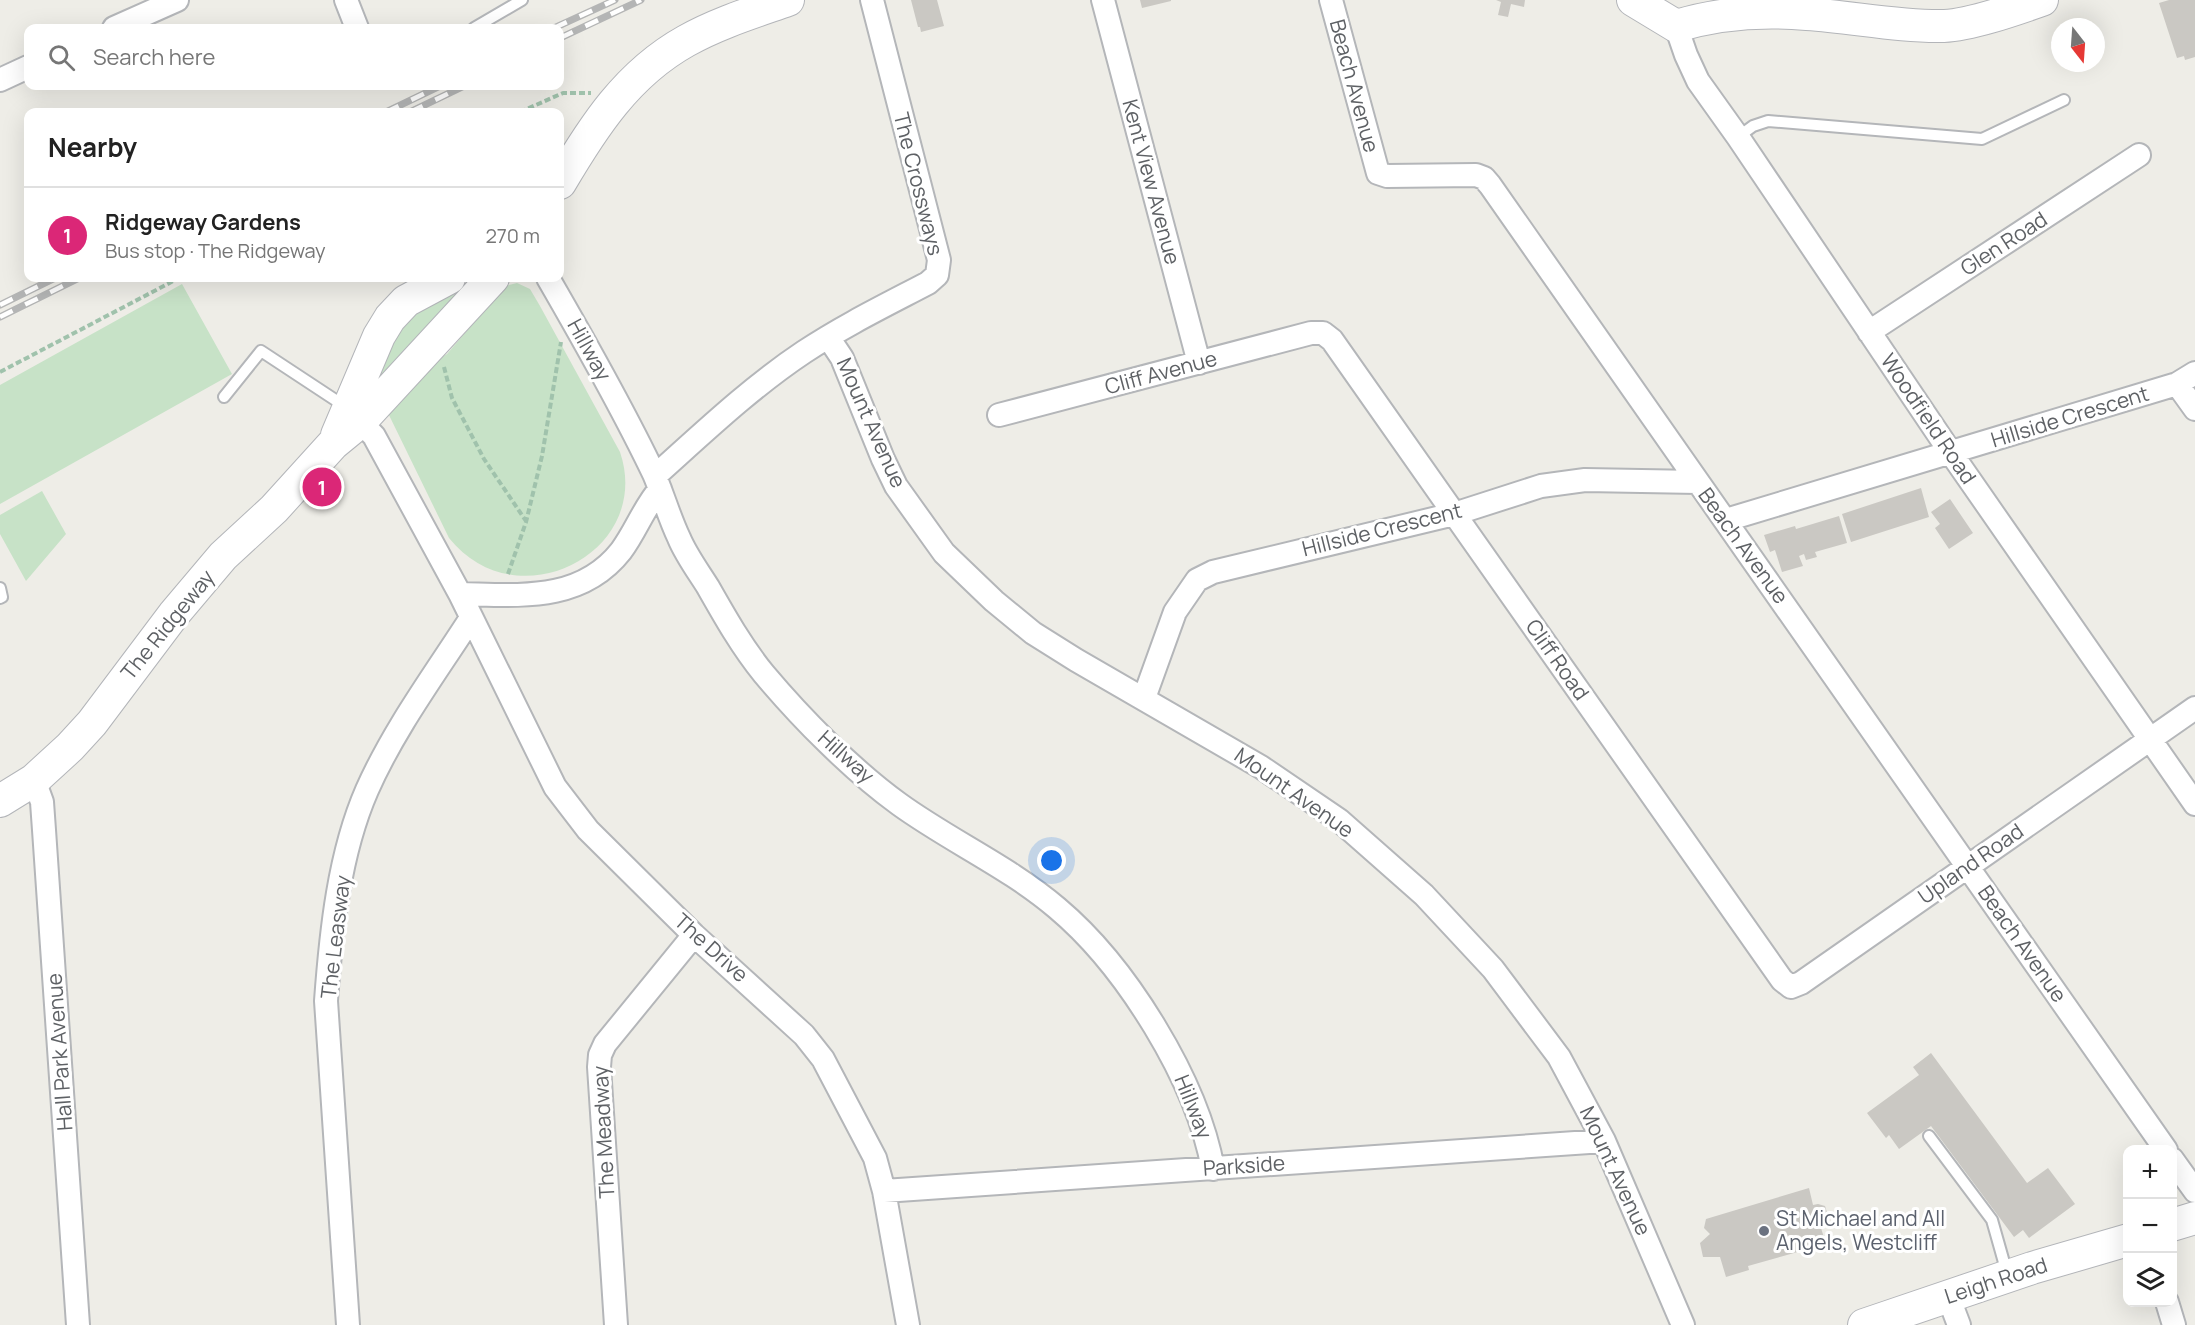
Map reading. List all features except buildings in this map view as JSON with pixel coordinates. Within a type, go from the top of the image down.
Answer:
[{"type":"street","points":[[123,24],[177,0]]},
{"type":"street","points":[[346,0],[355,24]]},
{"type":"street","points":[[564,176],[599,119],[621,93],[656,61],[708,30],[788,0]]},
{"type":"street","name":"The Crossways","points":[[460,594],[526,596],[554,592],[572,587],[605,567],[621,551],[651,499],[657,482],[766,380],[828,337],[928,283],[937,275],[939,260],[872,0]]},
{"type":"street","name":"Kent View Avenue","points":[[1103,0],[1199,363]]},
{"type":"street","name":"Beach Avenue","points":[[1331,0],[1378,173],[1387,176],[1476,176],[1484,178],[2163,1145]]},
{"type":"street","points":[[1633,0],[1676,27],[1705,17],[1806,7],[1909,25],[1947,26],[1992,16],[2042,0]]},
{"type":"street","name":"Woodfield Road","points":[[1676,27],[1698,81],[1738,136],[1951,453],[2195,804]]},
{"type":"street","points":[[0,80],[24,69]]},
{"type":"street","name":"Glen Road","points":[[1869,332],[2139,155]]},
{"type":"street","name":"The Ridgeway","points":[[355,415],[379,336],[390,318],[406,302],[442,282]]},
{"type":"street","name":"The Ridgeway","points":[[0,801],[34,780],[70,747],[92,723],[174,614],[223,556],[274,509],[333,444],[355,415],[436,340],[489,282]]},
{"type":"street","name":"Hillway","points":[[550,282],[611,388],[657,482],[679,540],[737,637],[761,671],[788,703],[840,754],[898,803],[1058,908],[1106,960],[1142,1006],[1171,1055],[1208,1141],[1213,1169]]},
{"type":"street","name":"Cliff Avenue","points":[[999,416],[1311,333],[1323,333]]},
{"type":"street","name":"Cliff Road","points":[[1323,333],[1332,340],[1782,980],[1791,987]]},
{"type":"street","name":"Mount Avenue","points":[[828,337],[842,358],[896,486],[944,553],[994,601],[1033,633],[1261,767],[1339,820],[1424,895],[1493,969],[1559,1057],[1604,1141],[1683,1325]]},
{"type":"street","name":"Hillside Crescent","points":[[1726,520],[1951,453],[2186,379],[2195,409]]},
{"type":"street","name":"The Drive","points":[[355,415],[374,435],[460,594],[555,787],[588,830],[694,935],[804,1035],[823,1059],[875,1158],[884,1191],[908,1325]]},
{"type":"street","name":"Hillside Crescent","points":[[1144,698],[1175,612],[1197,580],[1213,572],[1454,513],[1541,486],[1585,480],[1698,482]]},
{"type":"street","name":"The Leasway","points":[[348,1325],[326,1001],[329,951],[339,887],[366,792],[386,751],[471,618]]},
{"type":"street","points":[[2150,738],[2195,708]]},
{"type":"street","name":"Upland Road","points":[[1791,987],[1801,983],[2150,738]]},
{"type":"street","name":"Hall Park Avenue","points":[[34,780],[42,802],[78,1325]]},
{"type":"street","name":"The Meadway","points":[[616,1325],[600,1055],[605,1044],[694,935]]},
{"type":"street","name":"Parkside","points":[[884,1191],[1604,1141]]},
{"type":"street","points":[[2177,1166],[2195,1191]]},
{"type":"street","points":[[2177,1223],[2195,1218]]},
{"type":"street","name":"Leigh Road","points":[[1864,1325],[1954,1311],[2008,1276],[2123,1241]]},
{"type":"street","points":[[2169,1307],[2174,1325]]},
{"type":"lane","points":[[481,24],[522,0]]},
{"type":"lane","points":[[1738,136],[1753,126],[1768,121],[1982,138],[2064,100]]},
{"type":"lane","points":[[224,397],[261,351],[355,415]]},
{"type":"lane","points":[[0,588],[2,597],[0,598]]},
{"type":"lane","points":[[1929,1136],[1992,1220],[2008,1276]]},
{"type":"path","points":[[529,108],[563,93],[621,93]]},
{"type":"path","points":[[0,372],[171,282]]},
{"type":"path","points":[[501,595],[526,522],[542,456],[566,309]]},
{"type":"path","points":[[436,340],[452,398],[484,459],[526,522]]},
{"type":"green space","points":[[517,283],[530,289],[620,452],[625,488],[617,520],[599,546],[573,564],[542,575],[509,574],[477,563],[449,538],[387,411],[432,363],[447,354],[505,286]]},
{"type":"green space","points":[[182,284],[232,374],[0,504],[0,385]]},
{"type":"green space","points":[[463,291],[384,385],[377,380],[400,328],[423,306]]},
{"type":"green space","points":[[42,491],[66,534],[26,581],[0,534],[0,515]]},
{"type":"railway","points":[[563,24],[615,0]]},
{"type":"railway","points":[[564,36],[641,0]]},
{"type":"railway","points":[[394,108],[432,90]]},
{"type":"railway","points":[[418,108],[456,90]]},
{"type":"railway","points":[[0,305],[47,282]]},
{"type":"railway","points":[[0,317],[71,282]]},
{"type":"place","name":"Ridgeway Gardens","points":[[322,487]]},
{"type":"place","name":"St Michael and All Angels, Westcliff","points":[[1764,1231]]}]
